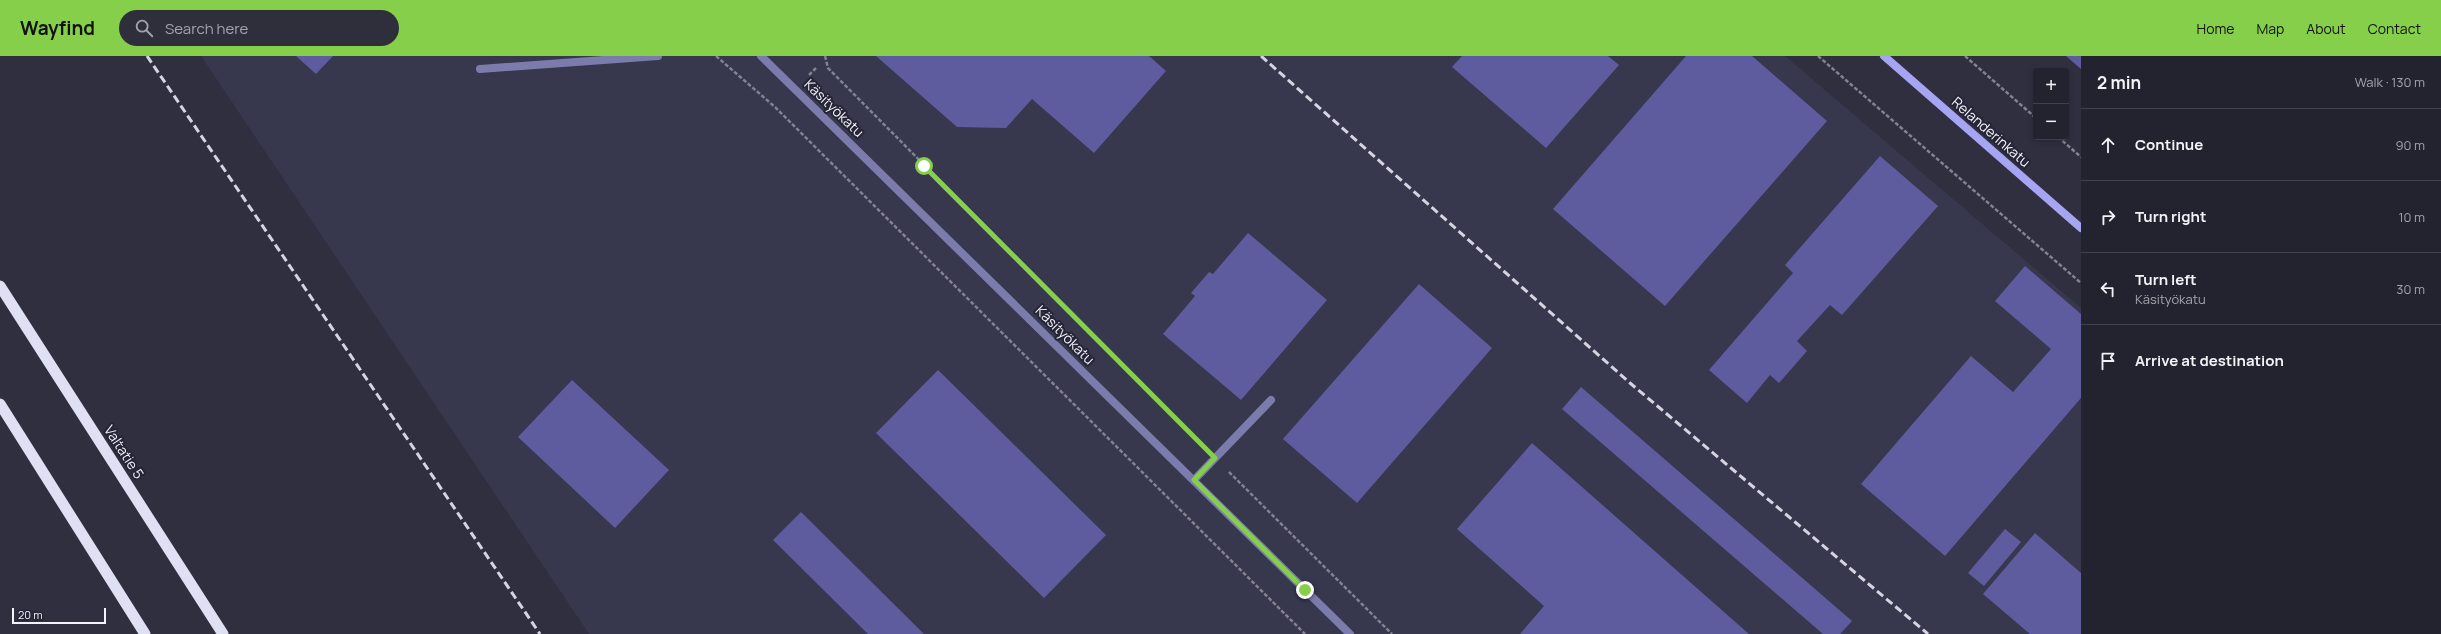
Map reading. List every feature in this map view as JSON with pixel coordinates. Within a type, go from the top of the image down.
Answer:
[{"type":"highway","name":"Valtatie 5","points":[[0,286],[223,634]]},
{"type":"highway","points":[[0,404],[145,634]]},
{"type":"main road","name":"Relanderinkatu","points":[[1884,56],[2081,228]]},
{"type":"street","points":[[480,69],[658,56]]},
{"type":"street","name":"Käsityökatu","points":[[764,57],[1350,634]]},
{"type":"street","points":[[1194,480],[1271,400]]},
{"type":"path","points":[[716,56],[775,108],[1304,634]]},
{"type":"path","points":[[824,56],[828,68],[1052,296],[1392,634]]},
{"type":"path","points":[[1818,56],[2081,283]]},
{"type":"path","points":[[1965,56],[2033,115]]},
{"type":"path","points":[[2061,140],[2081,157]]},
{"type":"shaded area","points":[[201,56],[1785,56],[2081,308],[2081,634],[589,634]]},
{"type":"building","points":[[296,56],[333,56],[316,74]]},
{"type":"building","points":[[876,56],[1149,56],[1166,71],[1094,153],[1032,99],[1006,128],[957,127]]},
{"type":"building","points":[[1462,56],[1608,56],[1619,65],[1546,148],[1452,67]]},
{"type":"building","points":[[1686,56],[1752,56],[1827,121],[1665,306],[1553,209]]},
{"type":"building","points":[[2066,56],[2081,56],[2081,69]]},
{"type":"building","points":[[1880,156],[1938,206],[1842,315],[1830,305],[1797,341],[1807,351],[1779,383],[1770,375],[1747,403],[1709,370],[1793,273],[1785,265]]},
{"type":"building","points":[[1248,233],[1327,300],[1241,400],[1163,334],[1195,296],[1191,293],[1209,272],[1213,274]]},
{"type":"building","points":[[2025,266],[2081,314],[2081,398],[1945,556],[1861,484],[1971,356],[2013,392],[2051,349],[1995,301]]},
{"type":"building","points":[[1419,284],[1492,348],[1357,503],[1283,439]]},
{"type":"building","points":[[938,370],[1106,535],[1044,598],[876,433]]},
{"type":"building","points":[[572,380],[669,470],[615,528],[518,437]]},
{"type":"building","points":[[1581,387],[1852,621],[1840,634],[1823,634],[1562,409]]},
{"type":"building","points":[[1532,443],[1749,634],[1520,634],[1544,606],[1457,529]]},
{"type":"building","points":[[801,512],[924,634],[868,634],[773,540]]},
{"type":"building","points":[[2005,529],[2021,542],[1984,586],[1968,573]]},
{"type":"building","points":[[2035,533],[2081,573],[2081,634],[2030,634],[1983,594]]},
{"type":"railway","points":[[147,56],[540,634]]},
{"type":"railway","points":[[1261,56],[1630,383],[1928,634]]},
{"type":"route","points":[[924,166],[1215,458],[1194,480],[1305,590]]}]
